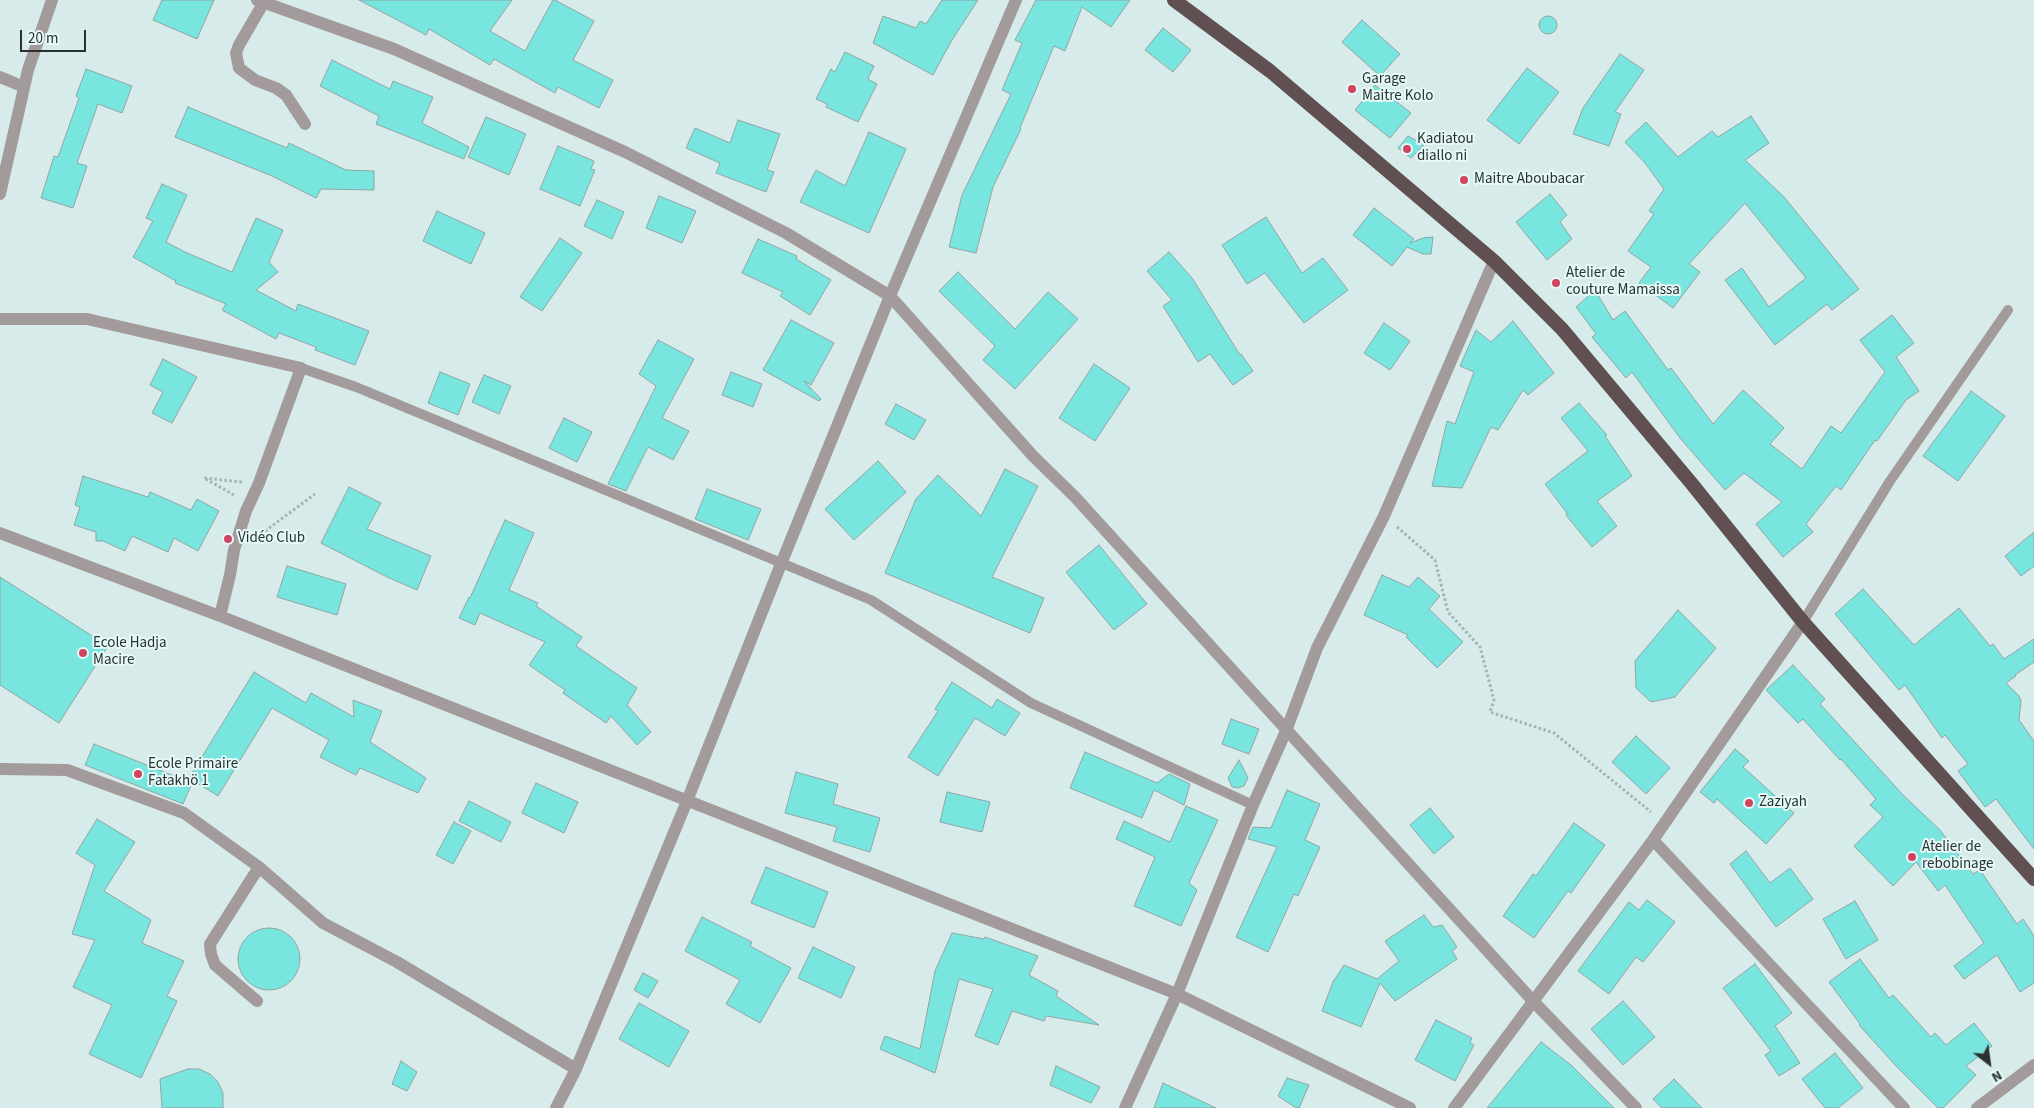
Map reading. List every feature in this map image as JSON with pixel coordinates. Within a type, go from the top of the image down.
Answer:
[{"type":"highway","points":[[1174,0],[1270,71],[1494,261],[1562,328],[1692,484],[1803,622],[2034,879]]},
{"type":"street","points":[[0,194],[28,70],[52,0]]},
{"type":"street","points":[[556,1108],[576,1069],[687,802],[890,296],[1016,0]]},
{"type":"street","points":[[305,124],[286,95],[276,88],[255,80],[239,68],[236,53],[256,18],[260,1],[394,49],[626,152],[786,233],[890,296],[1033,456],[1075,496],[1286,731],[1533,1001],[1636,1108]]},
{"type":"street","points":[[0,77],[24,87]]},
{"type":"street","points":[[1125,1108],[1177,994],[1286,731],[1317,648],[1384,516],[1494,261]]},
{"type":"street","points":[[0,319],[87,319],[302,368],[260,483],[246,511],[234,550],[220,616]]},
{"type":"street","points":[[0,533],[220,616],[1177,994],[1410,1108]]},
{"type":"street","points":[[1454,1108],[1653,840],[1803,622]]},
{"type":"street","points":[[0,769],[67,770],[184,813],[259,867],[323,923],[397,962],[576,1069]]},
{"type":"street","points":[[1653,840],[1904,1108]]},
{"type":"street","points":[[257,1001],[215,965],[210,944],[259,867]]},
{"type":"street","points":[[1977,1108],[2034,1065]]},
{"type":"lane","points":[[1803,622],[1890,481],[2008,310]]},
{"type":"lane","points":[[302,368],[356,387],[871,600],[1031,703],[1254,805]]},
{"type":"path","points":[[246,511],[232,492],[204,478],[260,483]]},
{"type":"path","points":[[253,542],[259,533],[315,494]]},
{"type":"path","points":[[1384,516],[1434,560],[1448,612],[1480,647],[1494,700],[1490,712],[1554,733],[1664,822]]},
{"type":"building","points":[[162,0],[214,0],[197,39],[153,20]]},
{"type":"building","points":[[359,0],[512,0],[490,31],[525,51],[553,0],[555,0],[594,21],[573,60],[613,80],[599,108],[558,87],[555,93],[494,59],[490,65],[429,29],[426,35]]},
{"type":"building","points":[[942,0],[978,0],[952,40],[933,75],[873,43],[883,16],[916,28],[920,21],[926,24]]},
{"type":"building","points":[[1036,0],[1130,0],[1111,27],[1082,7],[1065,51],[1054,46],[1021,129],[993,187],[976,253],[949,247],[962,195],[1011,94],[1002,90],[1022,43],[1015,40]]},
{"type":"building","points":[[1544,16],[1552,16],[1557,21],[1555,32],[1544,34],[1539,29],[1539,21]]},
{"type":"building","points":[[1362,20],[1400,54],[1380,76],[1342,42]]},
{"type":"building","points":[[1163,28],[1191,50],[1173,72],[1145,50]]},
{"type":"building","points":[[845,52],[874,66],[868,79],[877,84],[858,122],[826,107],[827,104],[816,99],[831,69],[835,72]]},
{"type":"building","points":[[1620,54],[1644,70],[1615,112],[1621,114],[1609,146],[1573,134],[1583,108]]},
{"type":"building","points":[[332,60],[390,89],[393,81],[433,97],[422,123],[469,147],[464,159],[376,124],[379,116],[320,86]]},
{"type":"building","points":[[1527,68],[1559,92],[1519,144],[1487,120]]},
{"type":"building","points":[[86,69],[132,86],[122,113],[98,104],[77,163],[87,166],[73,208],[41,198],[54,156],[58,157],[79,98],[76,96]]},
{"type":"building","points":[[1375,85],[1411,113],[1390,138],[1355,110]]},
{"type":"building","points":[[188,107],[287,148],[289,143],[346,170],[374,171],[374,190],[321,189],[316,198],[272,176],[175,137]]},
{"type":"building","points":[[1751,116],[1769,143],[1745,160],[1784,197],[1859,289],[1832,310],[1827,304],[1775,345],[1725,280],[1742,268],[1769,307],[1806,278],[1745,203],[1689,264],[1700,272],[1673,308],[1639,283],[1651,267],[1628,251],[1654,214],[1649,211],[1664,189],[1645,163],[1625,142],[1646,122],[1678,157],[1712,131],[1718,137]]},
{"type":"building","points":[[486,117],[526,134],[509,175],[468,157]]},
{"type":"building","points":[[738,120],[780,134],[767,170],[774,172],[766,192],[716,173],[720,163],[686,148],[695,128],[730,143]]},
{"type":"building","points":[[869,132],[906,149],[869,233],[800,202],[816,170],[845,186]]},
{"type":"building","points":[[1408,136],[1424,145],[1411,158],[1398,148]]},
{"type":"building","points":[[558,146],[594,161],[591,169],[595,170],[580,206],[540,189]]},
{"type":"building","points":[[162,184],[187,195],[166,242],[232,272],[256,218],[283,230],[269,262],[278,272],[256,290],[296,311],[298,304],[369,331],[355,365],[315,350],[316,347],[279,333],[276,339],[222,310],[226,304],[175,283],[176,281],[133,257],[153,221],[146,218]]},
{"type":"building","points":[[1550,194],[1567,215],[1560,222],[1572,239],[1547,260],[1516,222]]},
{"type":"building","points":[[659,196],[696,211],[682,243],[646,228]]},
{"type":"building","points":[[597,200],[624,212],[612,239],[584,226]]},
{"type":"building","points":[[1374,208],[1414,239],[1410,243],[1423,238],[1433,237],[1431,254],[1423,254],[1407,247],[1392,266],[1353,235]]},
{"type":"building","points":[[437,211],[485,233],[471,264],[423,241]]},
{"type":"building","points":[[1266,217],[1302,273],[1323,258],[1348,290],[1304,323],[1265,273],[1247,284],[1222,245]]},
{"type":"building","points":[[560,238],[582,253],[542,311],[520,297]]},
{"type":"building","points":[[758,239],[797,256],[796,259],[831,280],[810,315],[780,296],[783,292],[742,273]]},
{"type":"building","points":[[1169,252],[1192,278],[1240,355],[1253,371],[1233,385],[1210,354],[1198,362],[1163,306],[1172,300],[1147,271]]},
{"type":"building","points":[[958,272],[1015,329],[1048,292],[1078,319],[1015,389],[983,360],[995,346],[939,291]]},
{"type":"building","points":[[1595,290],[1613,320],[1625,311],[1668,370],[1671,368],[1713,424],[1743,390],[1784,428],[1770,444],[1802,469],[1831,426],[1841,433],[1885,372],[1860,340],[1892,315],[1914,343],[1896,357],[1919,391],[1906,400],[1877,441],[1875,440],[1841,490],[1836,486],[1806,524],[1813,532],[1783,557],[1756,524],[1782,502],[1744,473],[1725,490],[1680,438],[1632,372],[1626,378],[1592,337],[1596,334],[1576,307]]},
{"type":"building","points":[[791,320],[834,343],[811,385],[804,381],[821,399],[819,401],[763,370]]},
{"type":"building","points":[[1513,321],[1554,373],[1528,395],[1523,390],[1498,430],[1491,427],[1462,488],[1432,486],[1447,421],[1455,424],[1474,372],[1460,366],[1476,330],[1491,342]]},
{"type":"building","points":[[1384,323],[1410,341],[1390,370],[1364,353]]},
{"type":"building","points":[[658,340],[694,359],[662,418],[689,431],[673,460],[648,447],[626,491],[608,484],[656,386],[639,374]]},
{"type":"building","points":[[163,359],[197,377],[172,423],[152,413],[163,392],[150,385]]},
{"type":"building","points":[[1094,364],[1130,388],[1095,441],[1059,418]]},
{"type":"building","points":[[440,372],[470,384],[458,415],[428,403]]},
{"type":"building","points":[[731,372],[762,384],[753,407],[722,395]]},
{"type":"building","points":[[484,375],[511,386],[499,414],[472,402]]},
{"type":"building","points":[[1971,391],[2005,416],[1958,481],[1923,456]]},
{"type":"building","points":[[1579,403],[1607,435],[1605,436],[1632,476],[1597,501],[1617,526],[1592,547],[1566,515],[1567,513],[1545,484],[1588,451],[1561,418]]},
{"type":"building","points":[[896,404],[926,420],[914,440],[885,424]]},
{"type":"building","points":[[564,418],[592,432],[577,462],[549,448]]},
{"type":"building","points":[[878,461],[906,492],[854,540],[825,509]]},
{"type":"building","points":[[1005,469],[1038,486],[992,577],[1044,598],[1030,633],[885,573],[916,499],[938,475],[981,516]]},
{"type":"building","points":[[83,476],[148,497],[150,492],[191,510],[197,499],[219,511],[198,551],[174,538],[168,552],[132,536],[125,551],[103,541],[96,541],[96,532],[74,525],[80,507],[75,505]]},
{"type":"building","points":[[349,487],[381,503],[367,529],[431,556],[417,590],[387,577],[321,543]]},
{"type":"building","points":[[707,489],[761,509],[748,540],[695,519]]},
{"type":"building","points":[[505,520],[534,533],[509,590],[538,603],[536,606],[582,637],[576,646],[637,688],[627,705],[651,732],[637,745],[611,716],[606,723],[563,693],[565,690],[529,665],[545,642],[480,613],[475,625],[459,618]]},
{"type":"building","points":[[2034,532],[2034,566],[2021,576],[2005,556]]},
{"type":"building","points":[[1099,545],[1147,604],[1114,630],[1066,572]]},
{"type":"building","points":[[287,566],[346,584],[337,615],[277,597]]},
{"type":"building","points":[[1382,575],[1409,587],[1418,577],[1440,596],[1429,609],[1463,642],[1437,668],[1406,637],[1408,635],[1364,615]]},
{"type":"building","name":"Ecole Hadja Macire","points":[[0,577],[108,646],[59,723],[0,685]]},
{"type":"building","points":[[1863,589],[1914,645],[1959,608],[1990,646],[1993,644],[2004,659],[2034,639],[2034,662],[2006,683],[2019,696],[2021,701],[2019,720],[2034,741],[2034,849],[1996,799],[1985,807],[1958,771],[1968,764],[1945,735],[1942,738],[1905,685],[1899,690],[1835,614]]},
{"type":"building","points":[[1678,610],[1716,648],[1675,697],[1651,702],[1636,688],[1635,661]]},
{"type":"building","points":[[1793,665],[1825,699],[1820,704],[1904,796],[1940,830],[1973,874],[1980,870],[2017,924],[2023,919],[2034,936],[2034,983],[2020,992],[1997,955],[1964,979],[1954,966],[1984,943],[1945,885],[1938,891],[1916,862],[1893,886],[1854,846],[1883,817],[1870,805],[1876,799],[1841,759],[1803,719],[1798,723],[1766,690]]},
{"type":"building","points":[[254,672],[306,703],[311,693],[354,717],[353,700],[382,711],[370,742],[426,778],[418,793],[360,768],[356,775],[320,757],[329,740],[272,708],[218,796],[189,778]]},
{"type":"building","points":[[952,682],[992,708],[997,699],[1020,713],[1005,736],[975,718],[938,776],[908,757],[938,711],[935,709]]},
{"type":"building","points":[[1231,719],[1259,729],[1249,754],[1222,744]]},
{"type":"building","points":[[1636,736],[1670,768],[1646,794],[1612,762]]},
{"type":"building","name":"Ecole Primaire Fatakhö 1","points":[[94,744],[192,783],[183,804],[85,765]]},
{"type":"building","points":[[1735,749],[1749,761],[1743,767],[1794,813],[1766,844],[1717,799],[1714,803],[1700,792]]},
{"type":"building","points":[[1085,752],[1157,783],[1169,774],[1190,784],[1184,805],[1154,790],[1142,818],[1070,788]]},
{"type":"building","points":[[1239,760],[1248,778],[1244,786],[1238,788],[1232,787],[1228,778]]},
{"type":"building","points":[[796,772],[838,784],[833,804],[880,818],[870,852],[833,841],[837,827],[785,813]]},
{"type":"building","points":[[536,783],[578,802],[564,833],[522,813]]},
{"type":"building","points":[[1287,790],[1320,804],[1305,840],[1320,847],[1298,896],[1294,894],[1268,952],[1236,937],[1277,847],[1248,839],[1253,827],[1271,828]]},
{"type":"building","points":[[947,792],[990,802],[982,832],[940,822]]},
{"type":"building","points":[[469,801],[511,822],[501,842],[459,821]]},
{"type":"building","points":[[1186,806],[1218,820],[1189,883],[1197,890],[1181,926],[1134,906],[1155,857],[1116,839],[1124,821],[1170,842]]},
{"type":"building","points":[[1430,808],[1454,837],[1434,854],[1410,825]]},
{"type":"building","points":[[97,819],[135,842],[104,891],[151,920],[142,943],[184,961],[167,996],[177,1001],[141,1078],[89,1054],[112,1005],[73,987],[95,940],[72,934],[95,865],[76,853]]},
{"type":"building","points":[[454,822],[471,831],[453,864],[436,855]]},
{"type":"building","points":[[1574,823],[1605,845],[1571,893],[1568,891],[1534,938],[1503,916],[1533,874],[1536,876]]},
{"type":"building","points":[[1746,851],[1770,883],[1790,868],[1813,899],[1776,927],[1730,864]]},
{"type":"building","points":[[766,867],[828,892],[814,928],[751,903]]},
{"type":"building","points":[[1647,900],[1675,922],[1643,962],[1636,957],[1609,994],[1578,971],[1629,902],[1639,910]]},
{"type":"building","points":[[1855,901],[1878,940],[1846,959],[1823,919]]},
{"type":"building","points":[[1424,915],[1433,927],[1442,925],[1457,947],[1452,951],[1457,959],[1395,1001],[1380,983],[1361,1027],[1322,1011],[1333,982],[1344,965],[1377,979],[1399,961],[1385,941]]},
{"type":"building","points":[[702,917],[752,942],[750,946],[791,968],[760,1023],[726,1004],[740,980],[685,951]]},
{"type":"building","points":[[269,928],[281,930],[291,937],[298,947],[300,959],[298,971],[291,981],[281,988],[269,990],[257,988],[247,981],[240,971],[238,959],[240,947],[247,937],[257,930]]},
{"type":"building","points":[[952,933],[984,939],[985,937],[1038,956],[1029,975],[1058,991],[1056,996],[1099,1025],[1046,1016],[1044,1021],[1012,1011],[998,1045],[975,1036],[993,989],[959,979],[935,1073],[880,1049],[885,1036],[920,1049],[935,971]]},
{"type":"building","points":[[813,947],[855,967],[841,998],[798,978]]},
{"type":"building","points":[[1860,959],[1889,998],[1893,995],[1931,1037],[1935,1033],[1946,1045],[1974,1023],[1992,1046],[1966,1066],[1976,1075],[1943,1108],[1938,1108],[1896,1066],[1859,1025],[1829,982]]},
{"type":"building","points":[[1755,964],[1792,1013],[1775,1026],[1800,1063],[1779,1076],[1765,1055],[1771,1051],[1723,988]]},
{"type":"building","points":[[643,973],[658,981],[648,998],[634,990]]},
{"type":"building","points":[[1623,1001],[1655,1037],[1623,1065],[1591,1029]]},
{"type":"building","points":[[639,1003],[689,1031],[669,1067],[619,1039]]},
{"type":"building","points":[[1436,1020],[1472,1038],[1470,1043],[1474,1045],[1455,1081],[1415,1060]]},
{"type":"building","points":[[1541,1042],[1571,1065],[1614,1108],[1487,1108]]},
{"type":"building","points":[[1835,1053],[1863,1088],[1838,1108],[1825,1108],[1802,1079]]},
{"type":"building","points":[[401,1061],[417,1072],[407,1091],[392,1084]]},
{"type":"building","points":[[1056,1066],[1100,1087],[1091,1103],[1050,1085]]},
{"type":"building","points":[[188,1069],[199,1069],[210,1074],[218,1082],[223,1093],[223,1108],[162,1108],[160,1079]]},
{"type":"building","points":[[1287,1078],[1309,1085],[1299,1108],[1278,1096]]},
{"type":"building","points":[[1674,1079],[1702,1108],[1662,1108],[1653,1099]]},
{"type":"building","points":[[1163,1083],[1216,1108],[1154,1108]]},
{"type":"place","name":"Garage Maitre Kolo","points":[[1352,89]]},
{"type":"place","name":"Kadiatou diallo ni","points":[[1407,149]]},
{"type":"place","name":"Maitre Aboubacar","points":[[1464,180]]},
{"type":"place","name":"Atelier de couture Mamaissa","points":[[1556,283]]},
{"type":"place","name":"Vidéo Club","points":[[228,539]]},
{"type":"place","name":"Ecole Hadja Macire","points":[[83,653]]},
{"type":"place","name":"Ecole Primaire Fatakhö 1","points":[[138,774]]},
{"type":"place","name":"Zaziyah","points":[[1749,803]]},
{"type":"place","name":"Atelier de rebobinage","points":[[1912,857]]}]
